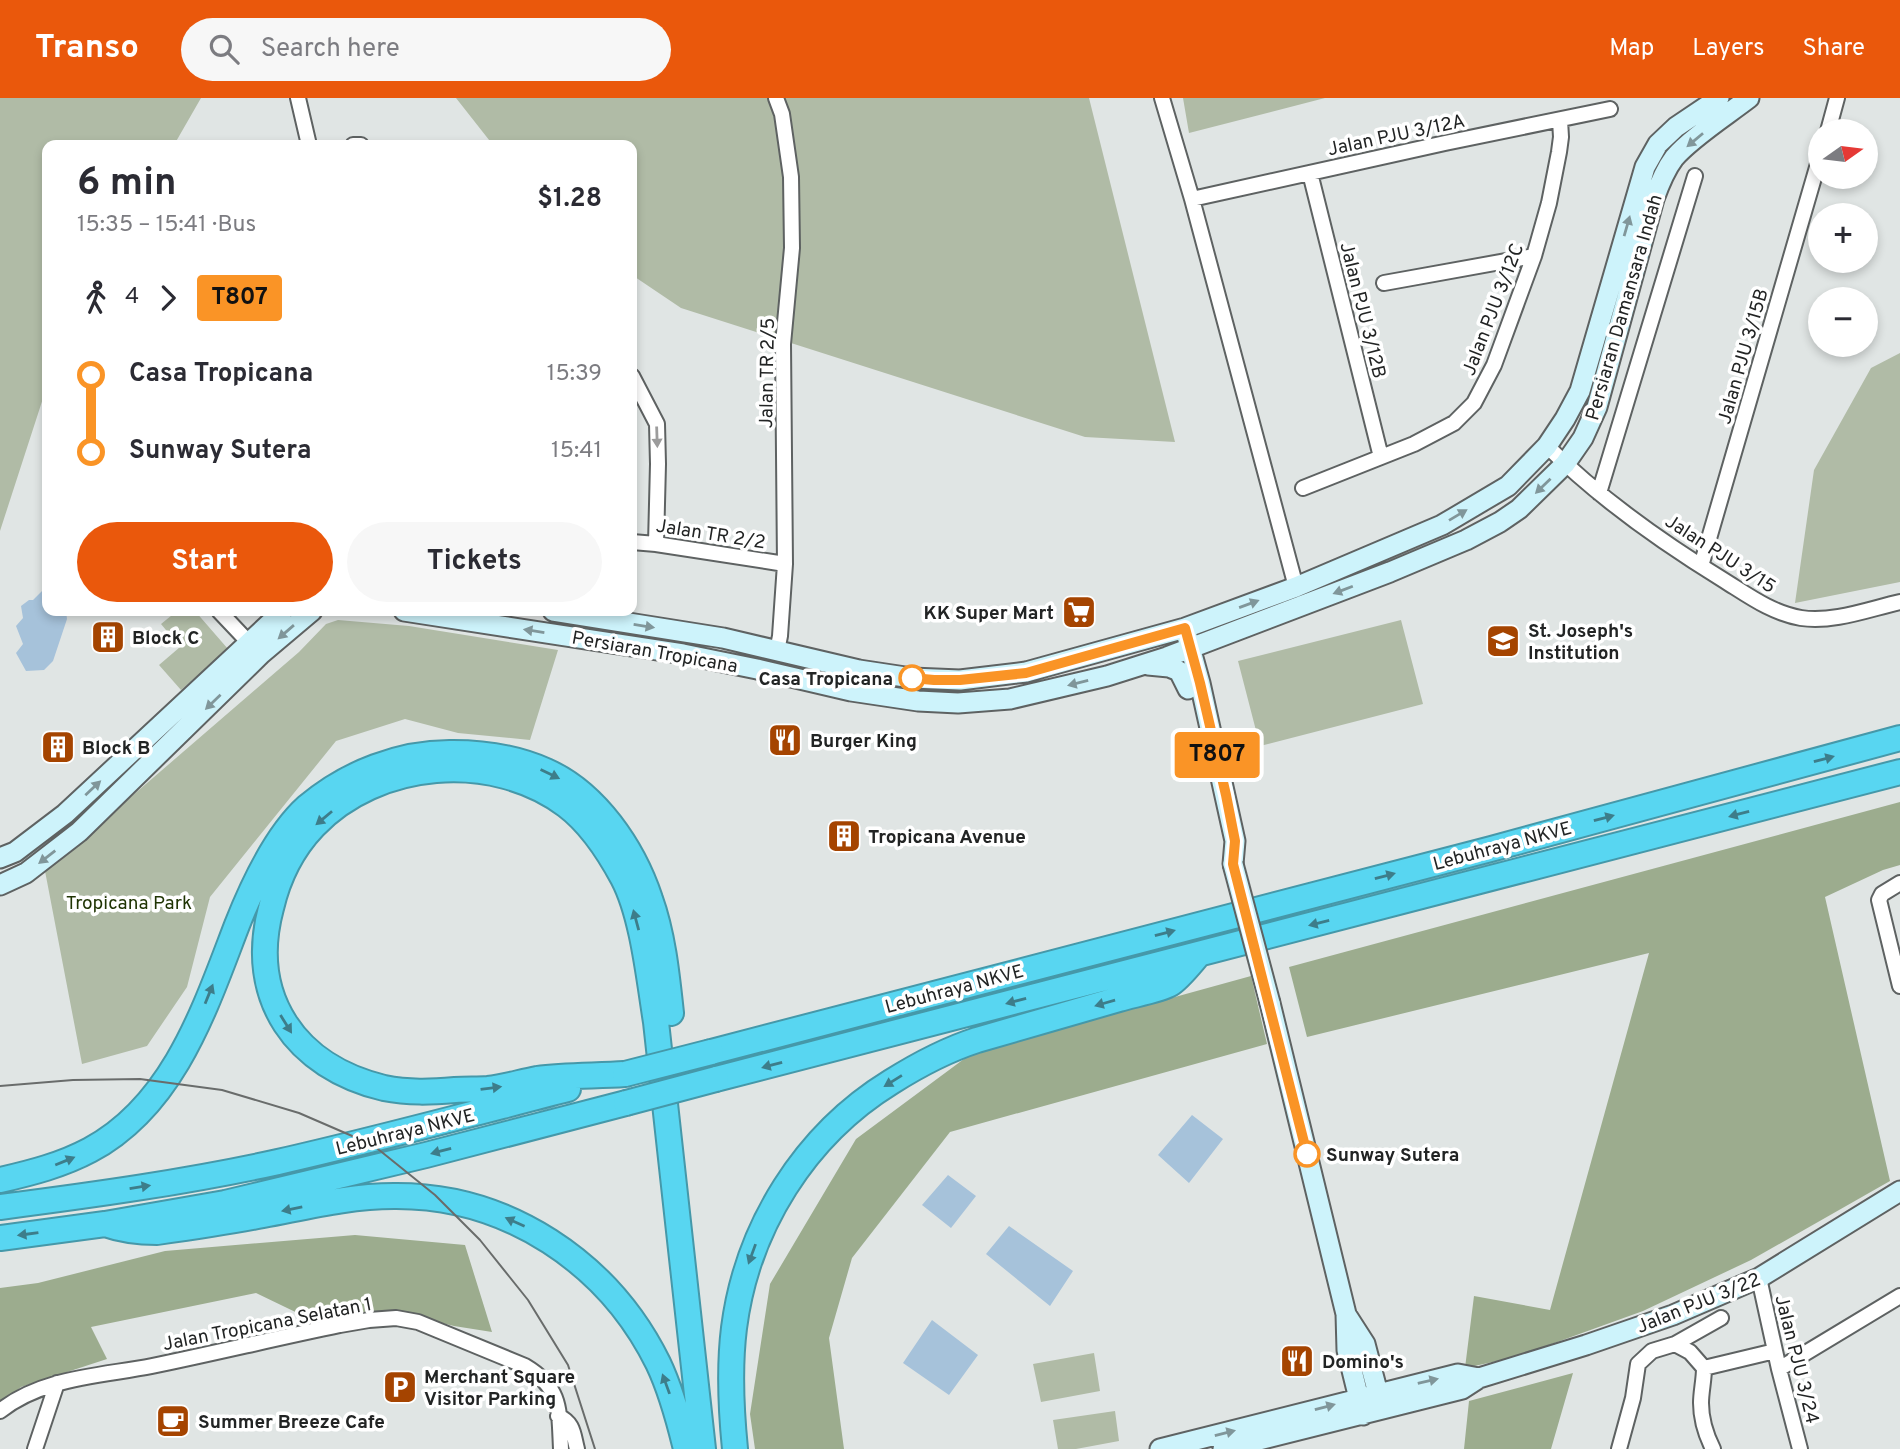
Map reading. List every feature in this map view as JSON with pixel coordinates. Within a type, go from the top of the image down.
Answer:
[{"type":"highway","name":"Lebuhraya NKVE","points":[[0,1207],[214,1175],[419,1128],[1491,849],[1900,738]]},
{"type":"highway","points":[[0,1180],[41,1170],[92,1149],[137,1114],[155,1096],[184,1051],[258,875],[289,827],[307,808],[353,777],[377,765],[431,753],[477,753],[545,770],[578,791],[608,820],[632,856],[651,900],[666,970],[718,1449]]},
{"type":"highway","points":[[625,1074],[538,1079],[485,1089],[411,1092],[370,1084],[321,1061],[293,1036],[283,1020],[275,1005],[264,966],[267,921],[287,863],[313,827],[357,794],[400,777],[438,769],[482,771],[528,783],[567,806],[593,832],[624,880],[648,967],[703,1449]]},
{"type":"highway","name":"Lebuhraya NKVE","points":[[0,1238],[105,1224],[285,1190],[1900,772]]},
{"type":"highway","points":[[735,1449],[731,1407],[732,1350],[743,1280],[761,1231],[779,1195],[802,1162],[828,1132],[872,1094],[933,1058],[975,1041],[1171,984],[1200,953]]},
{"type":"highway","points":[[105,1224],[119,1229],[158,1232],[342,1200],[392,1196],[443,1199],[511,1219],[552,1241],[575,1259],[614,1296],[632,1319],[659,1366],[686,1449]]},
{"type":"main road","name":"Persiaran Damansara Indah","points":[[1178,631],[1296,587],[1441,525],[1508,486],[1547,446],[1580,391],[1645,167],[1658,144],[1667,135],[1719,98]]},
{"type":"main road","name":"Persiaran Damansara Indah","points":[[1185,651],[1466,540],[1519,509],[1565,464],[1583,438],[1597,407],[1662,177],[1675,158],[1748,98]]},
{"type":"main road","points":[[0,885],[26,873],[79,832],[256,649],[279,616]]},
{"type":"main road","points":[[0,858],[15,852],[65,814],[256,649],[305,616]]},
{"type":"main road","name":"Persiaran Tropicana","points":[[437,616],[684,654],[851,691],[918,701],[958,703],[1010,699],[1143,665],[1185,651]]},
{"type":"main road","name":"Persiaran Tropicana","points":[[584,616],[723,638],[859,670],[934,680],[1026,673],[1178,631]]},
{"type":"main road","points":[[1178,631],[1235,841],[1233,864]]},
{"type":"main road","points":[[770,672],[777,651]]},
{"type":"main road","points":[[1185,651],[1188,689],[1226,844],[1270,1003],[1346,1314],[1365,1344],[1370,1404]]},
{"type":"main road","points":[[1143,665],[1169,667],[1179,671],[1188,689]]},
{"type":"main road","name":"Jalan PJU 3/22","points":[[1160,1449],[1370,1404],[1462,1389],[1479,1378],[1673,1315],[1759,1279],[1900,1191]]},
{"type":"main road","name":"Jalan PJU 3/22","points":[[1223,1449],[1370,1404]]},
{"type":"street","points":[[298,98],[308,140]]},
{"type":"street","name":"Jalan TR 2/5","points":[[776,98],[782,114],[791,177],[792,248],[783,344],[785,564],[777,651]]},
{"type":"street","points":[[1162,98],[1192,199],[1296,587]]},
{"type":"street","points":[[1831,119],[1837,98]]},
{"type":"street","name":"Jalan PJU 3/12A","points":[[1192,199],[1609,108]]},
{"type":"street","name":"Jalan PJU 3/12C","points":[[1303,488],[1414,444],[1454,423],[1474,403],[1494,365],[1534,256],[1549,203],[1559,152],[1560,120]]},
{"type":"street","name":"Jalan PJU 3/12B","points":[[1310,173],[1381,457]]},
{"type":"street","points":[[1599,493],[1695,176]]},
{"type":"street","name":"Jalan PJU 3/15B","points":[[1701,566],[1811,189]]},
{"type":"street","points":[[1384,283],[1534,256]]},
{"type":"street","points":[[637,386],[657,424],[656,544]]},
{"type":"street","name":"Jalan PJU 3/15","points":[[1547,446],[1599,493],[1701,566],[1774,611],[1802,618],[1829,618],[1900,602]]},
{"type":"street","name":"Jalan TR 2/2","points":[[637,542],[785,564]]},
{"type":"street","points":[[224,616],[256,649]]},
{"type":"street","points":[[1900,883],[1882,894],[1879,900],[1900,986]]},
{"type":"street","name":"Jalan PJU 3/24","points":[[1759,1279],[1800,1449]]},
{"type":"street","points":[[1779,1369],[1900,1297]]},
{"type":"street","name":"Jalan Tropicana Selatan 1","points":[[0,1411],[21,1396],[57,1383],[152,1366],[340,1325],[396,1318],[418,1322],[525,1366],[539,1375],[549,1384],[556,1400],[561,1449]]},
{"type":"street","points":[[1619,1449],[1633,1398],[1638,1364],[1652,1351],[1675,1344],[1721,1318]]},
{"type":"street","points":[[1675,1344],[1690,1352],[1704,1368],[1702,1418],[1713,1449]]},
{"type":"street","points":[[1704,1368],[1775,1351]]},
{"type":"street","points":[[35,1449],[57,1383]]},
{"type":"street","name":"Jalan Tropicana Selatan 1","points":[[558,1416],[572,1427],[577,1449]]},
{"type":"green space","points":[[0,98],[201,98],[177,140],[42,140],[42,401],[0,531]]},
{"type":"green space","points":[[456,98],[1089,98],[1175,442],[1085,437],[681,308],[637,278],[637,140],[489,140]]},
{"type":"green space","points":[[1183,98],[1325,98],[1189,133]]},
{"type":"green space","points":[[1900,353],[1900,582],[1795,603],[1814,470],[1871,368]]},
{"type":"green space","points":[[171,616],[199,616],[228,649],[181,690],[159,665],[180,647],[161,624]]},
{"type":"green space","name":"Tropicana Park","points":[[338,620],[409,626],[558,650],[530,740],[458,733],[405,719],[336,741],[210,897],[187,987],[147,1046],[82,1064],[45,871],[299,652],[326,624]]},
{"type":"green space","points":[[1401,620],[1423,704],[1260,746],[1238,661]]},
{"type":"green space","points":[[1900,802],[1900,865],[1825,897],[1890,1181],[1751,1260],[1643,1311],[1516,1357],[1465,1368],[1474,1296],[1550,1310],[1649,953],[1307,1037],[1289,967]]},
{"type":"green space","points":[[1251,976],[1267,1044],[950,1132],[852,1258],[829,1338],[844,1449],[755,1449],[750,1414],[770,1284],[856,1139],[972,1053]]},
{"type":"green space","points":[[355,1235],[465,1245],[492,1332],[394,1311],[312,1320],[256,1293],[91,1327],[107,1359],[21,1387],[0,1404],[0,1288],[38,1283],[165,1251]]},
{"type":"green space","points":[[1094,1353],[1100,1391],[1041,1402],[1033,1364]]},
{"type":"green space","points":[[1573,1373],[1551,1449],[1464,1449],[1469,1401]]},
{"type":"green space","points":[[1115,1411],[1119,1441],[1076,1449],[1058,1449],[1053,1420]]},
{"type":"water","points":[[42,591],[42,616],[67,616],[67,619],[53,661],[44,670],[26,671],[16,653],[23,644],[16,626],[23,618],[21,606]]},
{"type":"water","points":[[1192,1115],[1223,1139],[1189,1183],[1158,1155]]},
{"type":"water","points":[[948,1175],[976,1196],[951,1228],[922,1205]]},
{"type":"water","points":[[1009,1226],[1073,1271],[1050,1306],[986,1254]]},
{"type":"water","points":[[932,1320],[978,1355],[949,1395],[903,1363]]},
{"type":"tram line","points":[[0,1086],[73,1080],[140,1079],[222,1090],[299,1113],[373,1145],[435,1195],[480,1240],[528,1300],[568,1365],[595,1449]]},
{"type":"bus line","name":"T807","points":[[912,678],[960,680],[1026,673],[1185,628],[1226,795],[1235,841],[1233,864],[1307,1154]]},
{"type":"place","name":"KK Super Mart","points":[[1079,612]]},
{"type":"place","name":"Block C","points":[[108,637]]},
{"type":"place","name":"St. Joseph's Institution","points":[[1503,641]]},
{"type":"place","name":"Casa Tropicana","points":[[912,678]]},
{"type":"place","name":"Burger King","points":[[785,740]]},
{"type":"place","name":"Block B","points":[[58,747]]},
{"type":"place","name":"Tropicana Avenue","points":[[844,836]]},
{"type":"place","name":"Sunway Sutera","points":[[1307,1154]]},
{"type":"place","name":"Domino's","points":[[1297,1361]]},
{"type":"place","name":"Merchant Square Visitor Parking","points":[[400,1387]]},
{"type":"place","name":"Summer Breeze Cafe","points":[[173,1421]]}]
